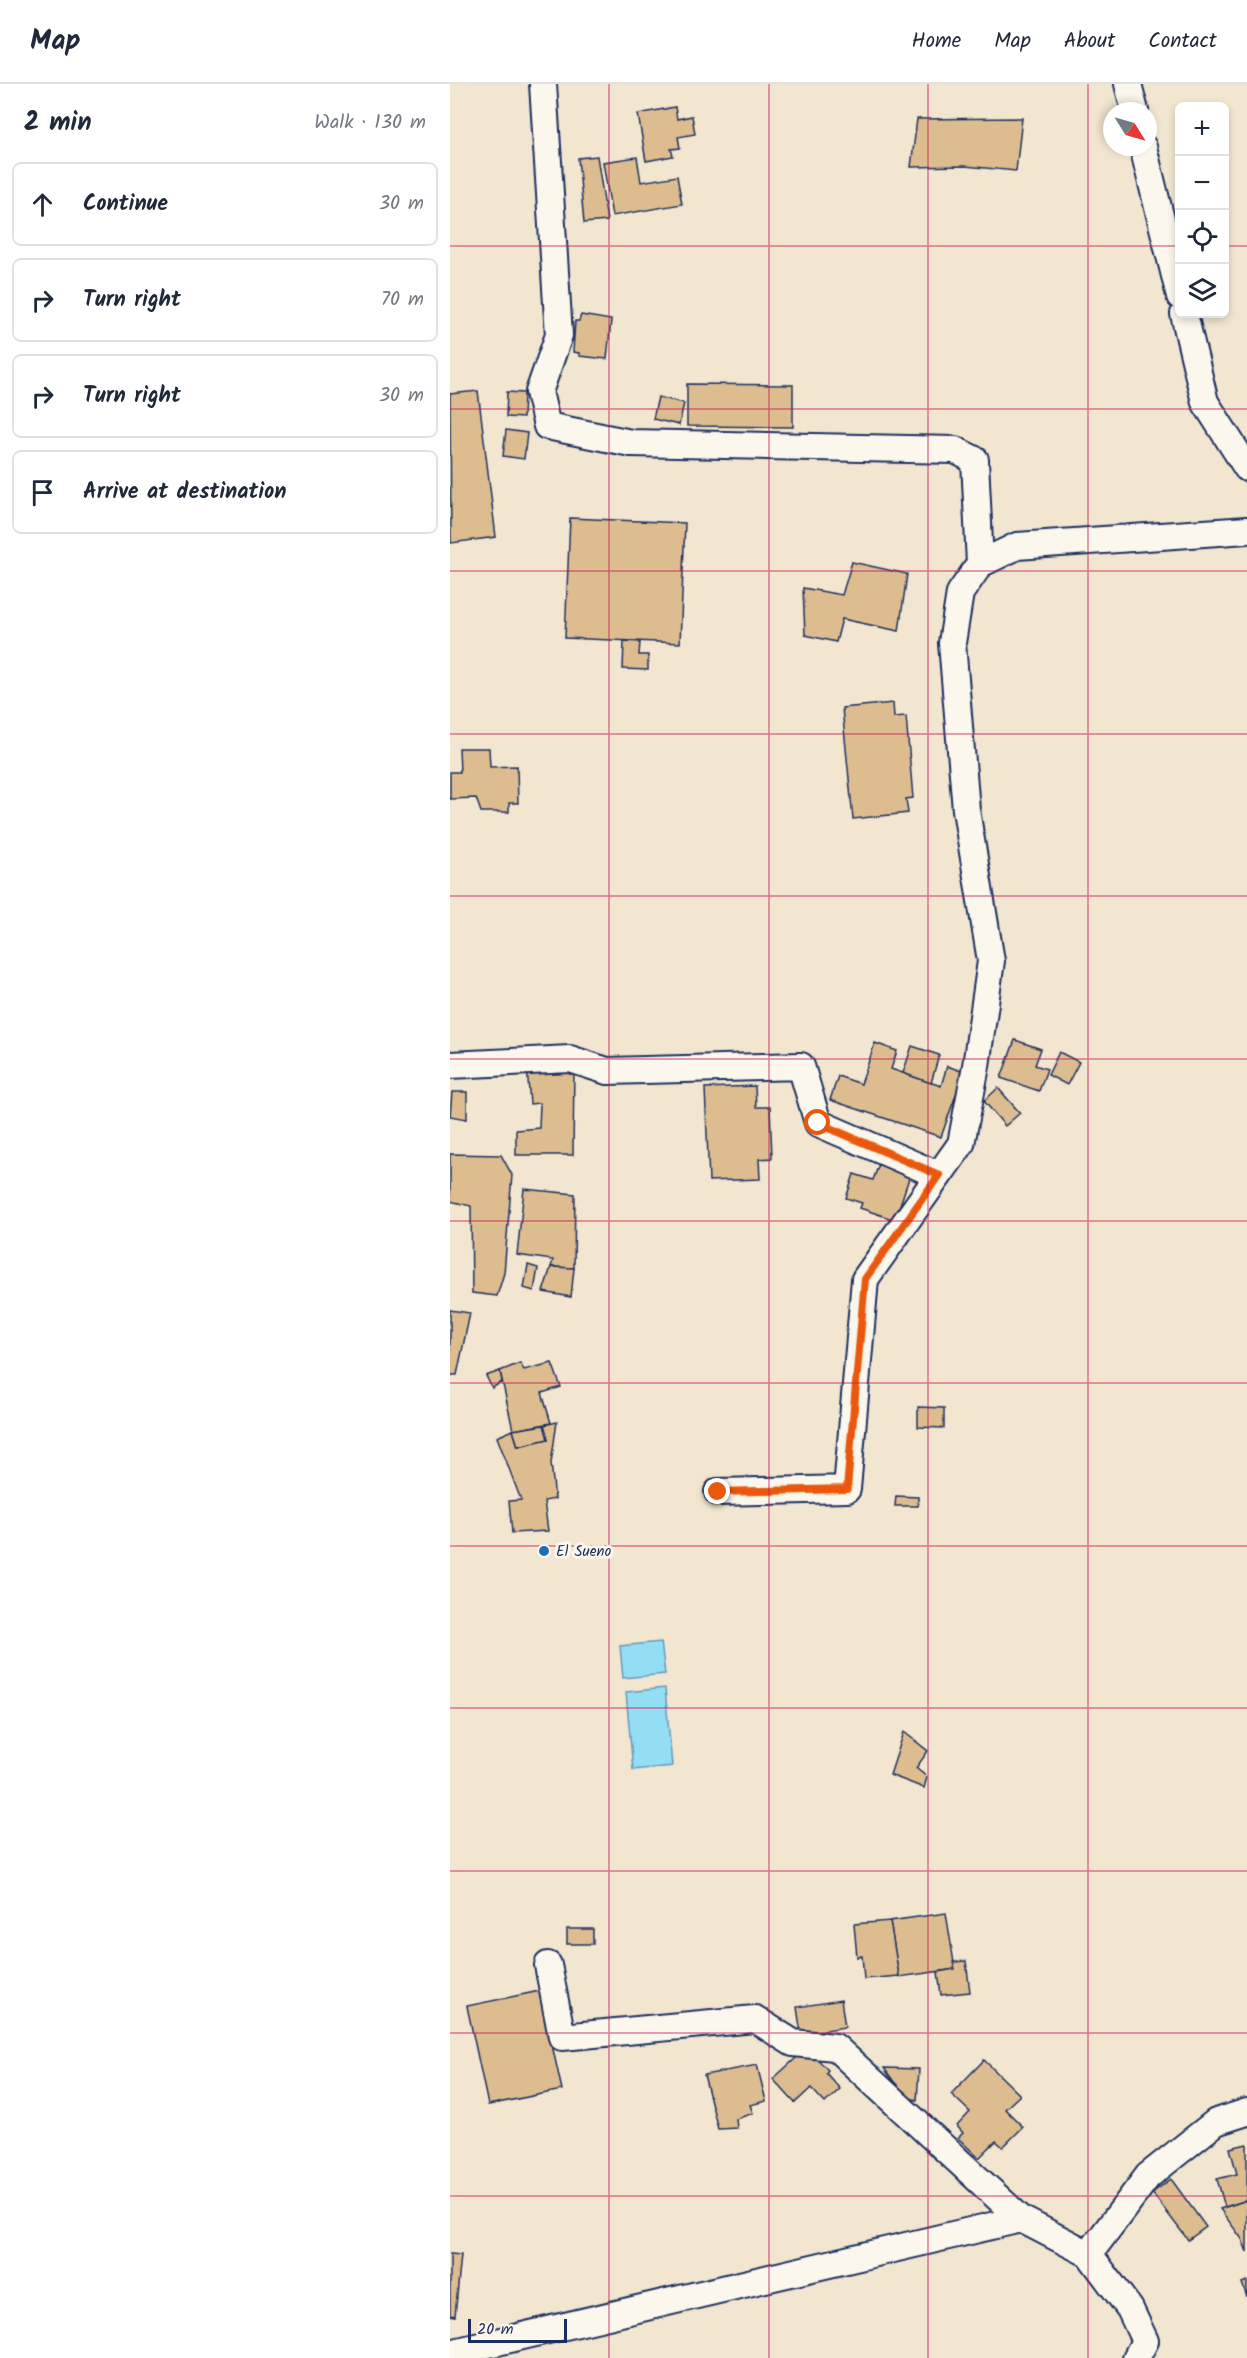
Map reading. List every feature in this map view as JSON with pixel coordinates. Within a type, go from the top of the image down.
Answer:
[{"type":"street","points":[[543,84],[559,335],[539,392],[547,426],[631,443],[955,450],[975,460],[980,564]]},
{"type":"street","points":[[1128,84],[1133,102]]},
{"type":"street","points":[[1145,156],[1175,279]]},
{"type":"street","points":[[1185,318],[1205,402],[1247,468]]},
{"type":"street","points":[[718,1492],[847,1489],[865,1279],[961,1144],[976,1066],[990,961],[966,810],[952,643],[960,593],[980,564],[1017,546],[1247,530]]},
{"type":"street","points":[[450,1065],[570,1059],[607,1071],[801,1065],[818,1123],[939,1175]]},
{"type":"street","points":[[548,1965],[562,2037],[755,2019],[793,2043],[835,2047],[1021,2219],[1089,2254],[1130,2309],[1145,2341],[1136,2358]]},
{"type":"street","points":[[1089,2254],[1148,2176],[1216,2122],[1247,2112]]},
{"type":"street","points":[[450,2354],[1021,2219]]},
{"type":"water","points":[[661,1642],[665,1674],[623,1678],[620,1646]]},
{"type":"water","points":[[665,1688],[672,1766],[633,1770],[626,1692]]},
{"type":"building","points":[[675,107],[677,119],[692,116],[695,134],[678,137],[680,148],[671,149],[673,156],[646,161],[638,114]]},
{"type":"building","points":[[1022,118],[1016,171],[965,166],[911,167],[917,119]]},
{"type":"building","points":[[597,156],[607,221],[584,223],[578,158]]},
{"type":"building","points":[[637,157],[641,182],[677,176],[682,204],[612,216],[603,162]]},
{"type":"building","points":[[581,315],[611,320],[607,359],[579,356],[579,353],[573,352],[575,321],[579,321]]},
{"type":"building","points":[[687,384],[793,385],[793,427],[687,426]]},
{"type":"building","points":[[478,391],[496,537],[451,543],[450,394]]},
{"type":"building","points":[[507,392],[524,393],[523,418],[506,417]]},
{"type":"building","points":[[658,397],[684,403],[679,425],[653,419]]},
{"type":"building","points":[[506,430],[527,433],[524,459],[503,456]]},
{"type":"building","points":[[570,518],[685,523],[680,643],[565,638]]},
{"type":"building","points":[[852,562],[907,574],[899,631],[842,619],[836,642],[805,635],[803,588],[842,595]]},
{"type":"building","points":[[624,641],[640,642],[639,655],[648,655],[648,670],[623,669]]},
{"type":"building","points":[[893,703],[894,717],[906,716],[913,798],[906,799],[908,813],[853,819],[842,708]]},
{"type":"building","points":[[459,748],[489,748],[490,767],[517,766],[518,803],[509,803],[509,812],[481,812],[476,798],[450,799],[450,772],[460,772]]},
{"type":"building","points":[[1015,1040],[1041,1049],[1035,1065],[1047,1069],[1039,1091],[1001,1078]]},
{"type":"building","points":[[875,1043],[897,1051],[891,1069],[941,1086],[947,1066],[964,1072],[941,1137],[830,1100],[838,1076],[861,1084]]},
{"type":"building","points":[[912,1046],[939,1055],[931,1083],[903,1073]]},
{"type":"building","points":[[1059,1052],[1079,1062],[1067,1085],[1048,1075]]},
{"type":"building","points":[[574,1066],[573,1155],[516,1155],[516,1130],[539,1128],[540,1103],[530,1104],[527,1068]]},
{"type":"building","points":[[755,1086],[756,1107],[770,1107],[772,1158],[759,1159],[760,1179],[709,1181],[705,1088]]},
{"type":"building","points":[[998,1088],[1020,1113],[1005,1126],[984,1101]]},
{"type":"building","points":[[452,1092],[467,1092],[467,1119],[450,1116]]},
{"type":"building","points":[[450,1154],[501,1155],[512,1175],[504,1273],[497,1296],[472,1293],[471,1206],[450,1201]]},
{"type":"building","points":[[882,1156],[910,1175],[895,1220],[860,1208],[862,1203],[846,1198],[854,1174],[873,1180]]},
{"type":"building","points":[[524,1189],[575,1194],[574,1268],[551,1267],[553,1260],[517,1255]]},
{"type":"building","points":[[528,1265],[538,1268],[534,1291],[524,1288]]},
{"type":"building","points":[[551,1267],[574,1268],[571,1297],[543,1292]]},
{"type":"building","points":[[450,1310],[470,1313],[457,1375],[450,1375]]},
{"type":"building","points":[[520,1363],[524,1370],[552,1363],[561,1387],[542,1393],[551,1423],[513,1430],[500,1371]]},
{"type":"building","points":[[500,1371],[502,1382],[492,1388],[486,1376]]},
{"type":"building","points":[[918,1407],[944,1408],[944,1428],[918,1427]]},
{"type":"building","points":[[557,1422],[551,1463],[555,1499],[544,1501],[548,1531],[512,1533],[509,1501],[521,1500],[497,1437],[513,1430],[518,1446],[548,1439],[544,1425]]},
{"type":"building","points":[[544,1425],[548,1439],[518,1446],[513,1430]]},
{"type":"building","points":[[896,1496],[918,1497],[918,1506],[895,1506]]},
{"type":"building","points":[[904,1732],[928,1751],[916,1768],[927,1777],[924,1788],[890,1775]]},
{"type":"building","points":[[946,1913],[955,1969],[899,1977],[890,1921]]},
{"type":"building","points":[[890,1921],[899,1976],[864,1979],[862,1956],[857,1957],[854,1924]]},
{"type":"building","points":[[567,1929],[593,1929],[593,1944],[567,1944]]},
{"type":"building","points":[[966,1961],[970,1992],[941,1995],[938,1972],[955,1969],[953,1962]]},
{"type":"building","points":[[540,1991],[562,2090],[488,2105],[467,2006]]},
{"type":"building","points":[[841,2000],[845,2027],[801,2034],[797,2007]]},
{"type":"building","points":[[807,2048],[828,2070],[826,2073],[840,2089],[825,2103],[811,2088],[795,2103],[773,2079]]},
{"type":"building","points":[[984,2060],[1020,2095],[1005,2109],[1023,2127],[1003,2147],[996,2141],[979,2158],[958,2138],[963,2133],[957,2126],[970,2112],[951,2094]]},
{"type":"building","points":[[757,2065],[766,2101],[750,2105],[753,2113],[736,2119],[737,2128],[718,2129],[704,2075]]},
{"type":"building","points":[[884,2068],[919,2069],[917,2100],[905,2097]]},
{"type":"building","points":[[1247,2144],[1247,2200],[1225,2207],[1217,2179],[1237,2174],[1230,2148]]},
{"type":"building","points":[[1171,2179],[1206,2227],[1188,2240],[1152,2193]]},
{"type":"building","points":[[1247,2200],[1247,2252],[1242,2239],[1220,2209]]},
{"type":"building","points":[[450,2254],[461,2255],[455,2316],[450,2315]]},
{"type":"building","points":[[1247,2281],[1247,2297],[1242,2283]]},
{"type":"place","name":"El Sueno","points":[[544,1551]]},
{"type":"route","points":[[718,1492],[847,1489],[865,1279],[939,1175],[818,1123]]}]
